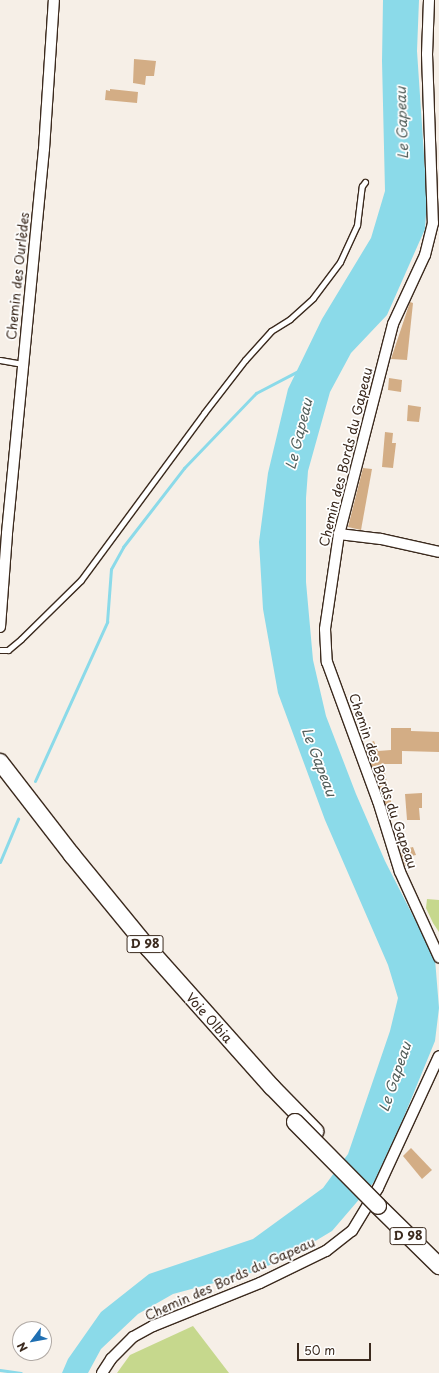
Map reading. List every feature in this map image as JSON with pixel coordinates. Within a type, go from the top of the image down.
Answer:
[{"type":"highway","name":"Voie Olbia","points":[[0,762],[81,866],[148,948],[298,1119]]},
{"type":"highway","name":"Voie Olbia","points":[[0,780],[157,970],[439,1266]]},
{"type":"highway","name":"Voie Olbia","points":[[381,1204],[439,1255]]},
{"type":"street","name":"Chemin des Ourlèdes","points":[[0,627],[6,532],[44,149],[54,0]]},
{"type":"street","name":"Chemin des Bords du Gapeau","points":[[429,0],[427,54],[433,223],[425,255],[393,324],[339,534],[325,629],[326,662],[378,801],[400,872],[439,957]]},
{"type":"street","points":[[339,534],[381,539],[439,552]]},
{"type":"street","name":"Chemin des Bords du Gapeau","points":[[102,1373],[111,1359],[133,1337],[153,1326],[260,1283],[326,1251],[352,1231],[378,1188],[439,1056]]},
{"type":"lane","points":[[0,650],[8,650],[22,639],[81,580],[204,413],[246,360],[271,332],[290,319],[313,298],[340,262],[357,225],[362,186],[365,182]]},
{"type":"lane","points":[[0,360],[23,364]]},
{"type":"green space","points":[[427,899],[439,900],[439,932],[426,908]]},
{"type":"green space","points":[[193,1326],[229,1373],[117,1373],[130,1355]]},
{"type":"water","name":"Le Gapeau","points":[[383,0],[419,0],[417,51],[427,200],[425,229],[387,315],[351,353],[330,392],[308,471],[306,498],[306,582],[313,660],[326,716],[356,794],[385,861],[435,959],[439,1008],[435,1041],[403,1119],[374,1182],[332,1231],[287,1258],[238,1278],[173,1294],[138,1314],[101,1349],[88,1373],[62,1373],[68,1359],[101,1312],[149,1274],[253,1239],[323,1188],[348,1154],[390,1031],[398,998],[388,965],[325,820],[278,693],[263,609],[259,542],[268,473],[288,389],[322,319],[371,238],[385,191],[382,61]]},
{"type":"building","points":[[134,59],[156,61],[154,76],[146,76],[145,85],[133,83]]},
{"type":"building","points":[[110,89],[138,92],[137,103],[105,100],[106,90],[110,91]]},
{"type":"building","points":[[410,302],[413,303],[407,360],[391,359]]},
{"type":"building","points":[[389,378],[402,380],[401,392],[388,390]]},
{"type":"building","points":[[408,405],[421,407],[419,422],[407,421]]},
{"type":"building","points":[[385,432],[393,433],[392,443],[396,443],[393,468],[382,467]]},
{"type":"building","points":[[363,468],[372,469],[361,530],[348,527]]},
{"type":"building","points":[[391,728],[411,728],[411,731],[439,732],[439,752],[402,751],[402,764],[383,764],[392,806],[387,808],[364,745],[374,741],[378,751],[391,750]]},
{"type":"building","points":[[422,793],[422,808],[419,808],[420,820],[407,820],[405,794]]},
{"type":"building","points":[[413,847],[416,855],[411,856],[414,863],[405,866],[400,850]]},
{"type":"building","points":[[411,1148],[432,1170],[422,1179],[403,1156]]},
{"type":"waterway","points":[[35,781],[107,622],[111,569],[123,547],[184,468],[256,393],[300,370]]},
{"type":"waterway","points":[[0,862],[18,819]]},
{"type":"waterway","points":[[0,1370],[21,1373]]}]
